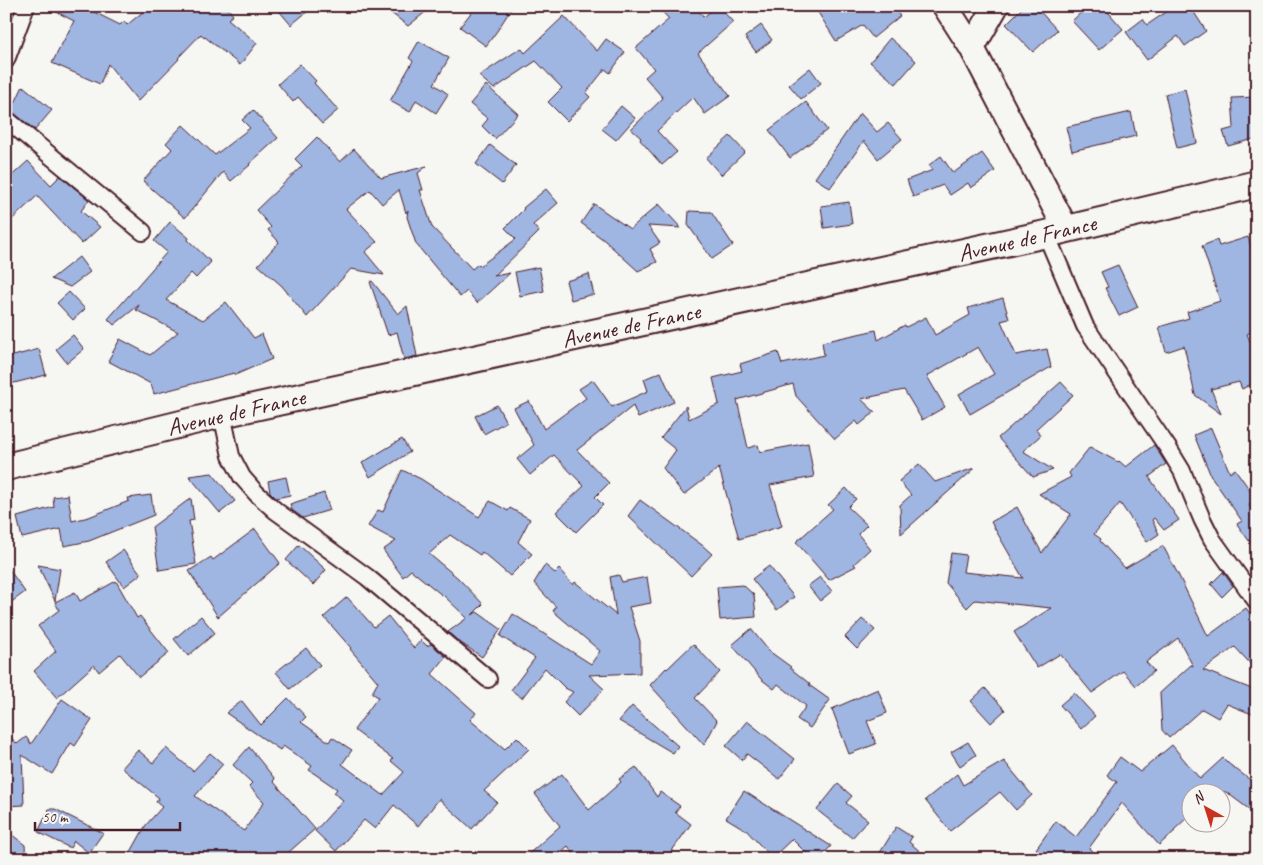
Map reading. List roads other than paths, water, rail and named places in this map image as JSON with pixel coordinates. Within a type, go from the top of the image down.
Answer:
[{"type":"main road","name":"Avenue de France","points":[[8,462],[1056,232],[1257,184]]},
{"type":"street","points":[[6,60],[26,6]]},
{"type":"street","points":[[945,6],[972,48],[1056,232],[1085,326],[1182,471],[1212,539],[1257,602]]},
{"type":"street","points":[[972,48],[996,6]]},
{"type":"street","points":[[6,119],[143,232]]},
{"type":"street","points":[[222,414],[230,456],[242,477],[256,493],[276,511],[367,577],[488,679]]}]
